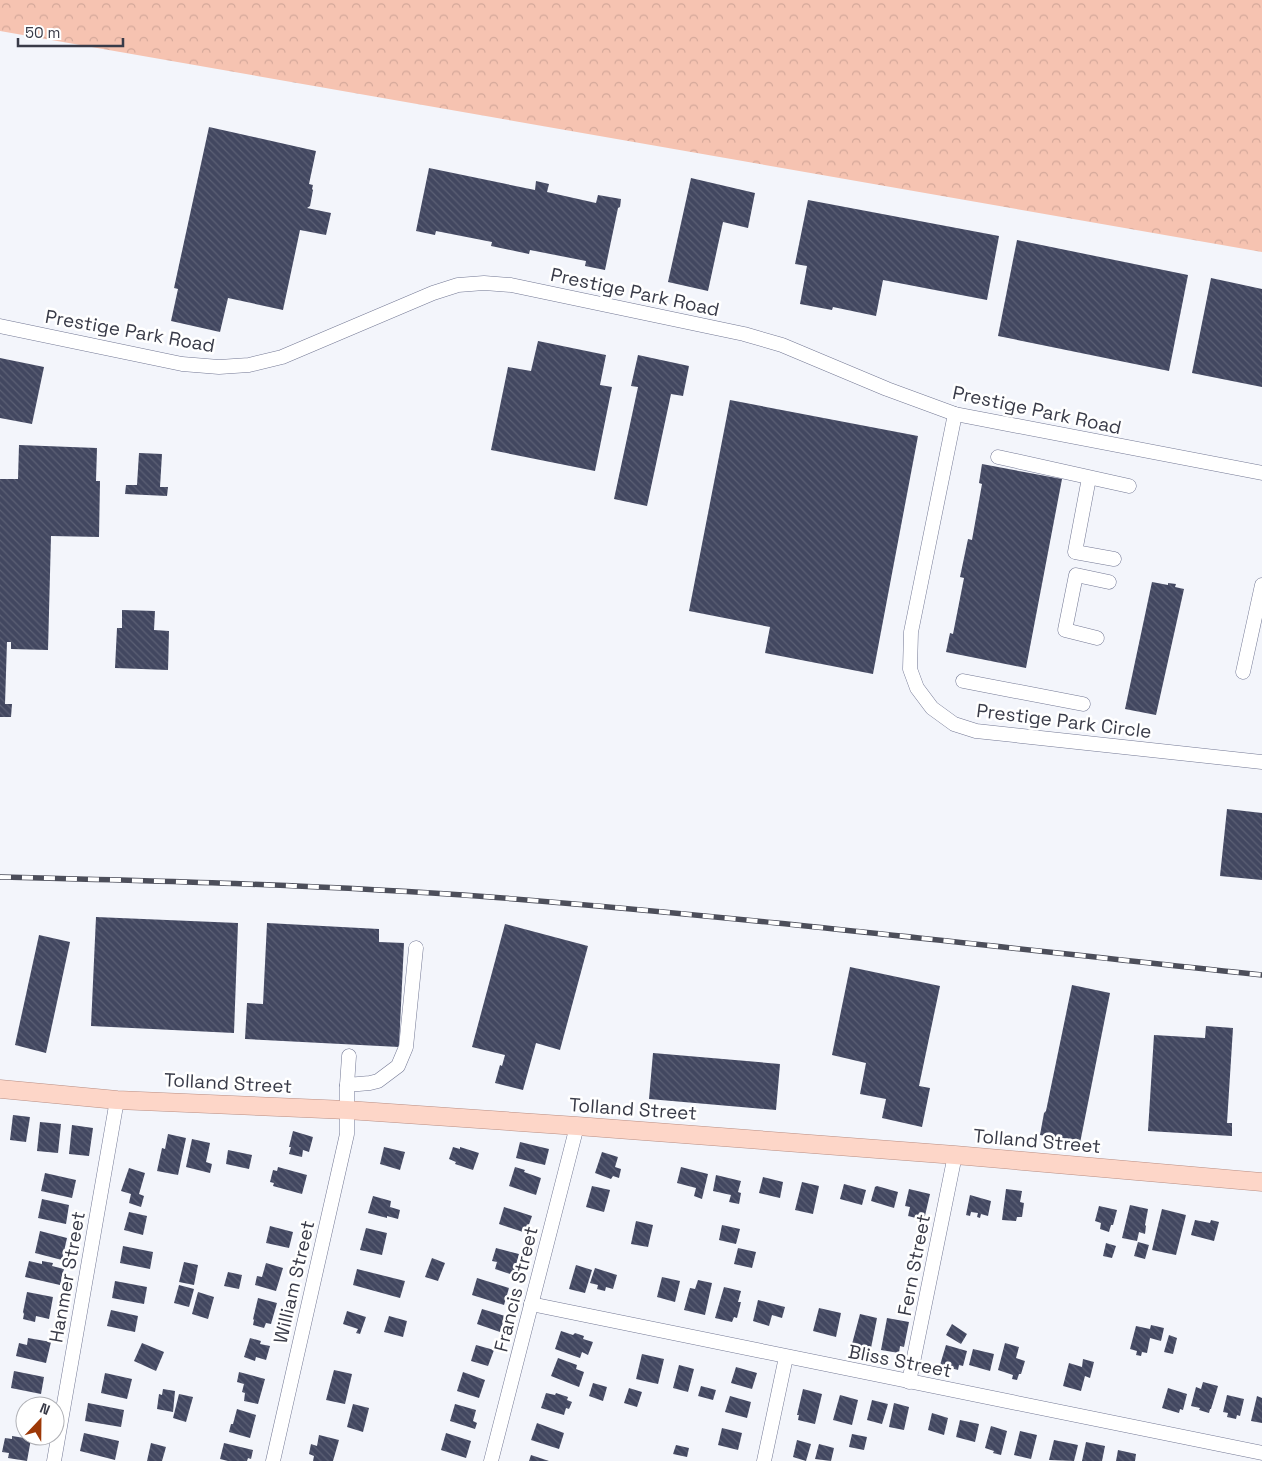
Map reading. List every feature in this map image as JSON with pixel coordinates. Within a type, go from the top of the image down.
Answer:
[{"type":"main road","name":"Tolland Street","points":[[0,1088],[117,1100],[347,1110],[577,1126],[1262,1182]]},
{"type":"street","name":"Prestige Park Road","points":[[0,326],[182,364],[219,367],[249,365],[282,357],[433,293],[458,285],[484,283],[511,286],[744,334],[782,345],[882,387],[955,414],[1262,473]]},
{"type":"street","name":"Prestige Park Circle","points":[[955,414],[911,632],[910,669],[917,688],[932,708],[954,724],[976,731],[1262,762]]},
{"type":"street","points":[[998,457],[1129,486]]},
{"type":"street","points":[[1089,478],[1075,552],[1114,560]]},
{"type":"street","points":[[1097,638],[1064,630],[1076,575],[1109,582]]},
{"type":"street","points":[[1243,672],[1262,585]]},
{"type":"street","points":[[963,681],[1083,704]]},
{"type":"street","points":[[347,1085],[378,1081],[398,1066],[406,1047],[416,948]]},
{"type":"street","name":"William Street","points":[[273,1461],[347,1134],[349,1056]]},
{"type":"street","name":"Hanmer Street","points":[[54,1461],[117,1100]]},
{"type":"street","name":"Francis Street","points":[[491,1461],[577,1126]]},
{"type":"street","name":"Fern Street","points":[[909,1382],[955,1156]]},
{"type":"street","name":"Bliss Street","points":[[531,1304],[1262,1454]]},
{"type":"street","points":[[764,1461],[786,1357]]},
{"type":"green space","points":[[0,0],[1262,0],[1262,252],[0,31]]},
{"type":"building","points":[[209,127],[316,151],[309,184],[313,185],[313,190],[310,206],[307,208],[331,213],[326,235],[300,230],[283,310],[228,298],[220,332],[171,321],[178,289],[174,288]]},
{"type":"building","points":[[429,168],[535,190],[536,181],[549,184],[547,192],[596,203],[598,195],[621,199],[605,270],[585,266],[586,261],[530,250],[529,254],[491,246],[492,242],[436,231],[435,235],[416,231]]},
{"type":"building","points":[[691,178],[755,193],[748,228],[723,222],[708,291],[668,282]]},
{"type":"building","points":[[808,200],[999,236],[987,300],[883,280],[876,316],[833,307],[832,310],[800,304],[807,266],[795,264]]},
{"type":"building","points":[[1017,240],[1188,275],[1169,371],[998,336]]},
{"type":"building","points":[[1211,278],[1262,289],[1262,387],[1192,373]]},
{"type":"building","points":[[538,341],[606,355],[600,385],[612,387],[595,471],[491,450],[508,367],[531,371]]},
{"type":"building","points":[[638,355],[689,366],[683,396],[671,394],[647,506],[614,499],[638,387],[631,386]]},
{"type":"building","points":[[0,358],[44,367],[32,424],[0,418]]},
{"type":"building","points":[[730,400],[918,436],[873,674],[765,653],[770,627],[689,611]]},
{"type":"building","points":[[19,445],[97,448],[96,481],[100,481],[99,537],[51,536],[48,650],[11,649],[11,642],[7,642],[5,704],[12,704],[11,717],[0,717],[0,479],[18,479]]},
{"type":"building","points":[[139,453],[162,454],[160,487],[168,487],[167,496],[125,494],[126,485],[137,485]]},
{"type":"building","points":[[982,464],[1062,479],[1026,668],[946,652],[950,633],[953,634],[964,578],[960,577],[968,539],[972,540],[982,484],[979,483]]},
{"type":"building","points":[[1152,582],[1168,585],[1168,583],[1176,584],[1175,587],[1184,589],[1156,715],[1125,709]]},
{"type":"building","points":[[122,610],[155,611],[154,630],[169,631],[168,670],[115,668],[117,628],[122,628]]},
{"type":"building","points":[[1227,809],[1262,813],[1262,880],[1220,876]]},
{"type":"building","points":[[96,917],[238,923],[234,1033],[91,1026]]},
{"type":"building","points":[[267,923],[379,929],[379,942],[404,943],[399,1047],[245,1039],[247,1003],[263,1004]]},
{"type":"building","points":[[505,924],[588,946],[560,1050],[536,1043],[523,1090],[495,1083],[505,1055],[472,1047]]},
{"type":"building","points":[[39,935],[70,942],[46,1053],[15,1045]]},
{"type":"building","points":[[850,967],[940,986],[919,1086],[930,1088],[922,1127],[882,1118],[886,1099],[860,1094],[866,1063],[832,1055]]},
{"type":"building","points":[[1072,985],[1110,993],[1080,1143],[1040,1135]]},
{"type":"building","points":[[1206,1026],[1233,1028],[1227,1123],[1232,1123],[1232,1136],[1148,1131],[1154,1035],[1205,1038]]},
{"type":"building","points":[[653,1053],[780,1064],[776,1110],[649,1099]]},
{"type":"building","points":[[13,1115],[30,1117],[26,1142],[10,1140]]},
{"type":"building","points":[[40,1122],[61,1124],[58,1153],[37,1151]]},
{"type":"building","points":[[72,1125],[93,1128],[89,1156],[69,1154]]},
{"type":"building","points":[[293,1131],[313,1137],[309,1152],[303,1150],[302,1157],[289,1154]]},
{"type":"building","points":[[168,1134],[186,1138],[178,1175],[157,1171],[162,1148],[165,1149]]},
{"type":"building","points":[[192,1139],[210,1143],[206,1162],[212,1164],[210,1173],[186,1167]]},
{"type":"building","points":[[520,1142],[549,1149],[545,1165],[516,1158]]},
{"type":"building","points":[[384,1147],[405,1152],[400,1170],[380,1164]]},
{"type":"building","points":[[453,1147],[460,1149],[460,1147],[479,1153],[473,1170],[455,1164],[456,1162],[449,1159]]},
{"type":"building","points":[[228,1150],[252,1155],[249,1169],[226,1164]]},
{"type":"building","points":[[602,1152],[618,1157],[615,1167],[621,1169],[619,1178],[613,1176],[611,1179],[595,1173]]},
{"type":"building","points":[[278,1167],[307,1175],[302,1194],[273,1186],[274,1183],[270,1182],[273,1170],[277,1171]]},
{"type":"building","points":[[515,1167],[541,1178],[536,1195],[509,1186]]},
{"type":"building","points":[[681,1167],[708,1174],[702,1199],[694,1196],[696,1188],[677,1183]]},
{"type":"building","points":[[129,1168],[145,1173],[139,1194],[144,1196],[141,1207],[129,1203],[131,1194],[121,1191]]},
{"type":"building","points":[[45,1173],[76,1180],[72,1198],[41,1191]]},
{"type":"building","points":[[716,1175],[741,1181],[738,1192],[741,1193],[739,1204],[729,1202],[731,1195],[713,1191]]},
{"type":"building","points":[[763,1177],[783,1182],[780,1198],[759,1193]]},
{"type":"building","points":[[802,1182],[819,1186],[813,1214],[795,1210]]},
{"type":"building","points":[[844,1184],[866,1190],[862,1205],[840,1199]]},
{"type":"building","points":[[592,1186],[610,1190],[604,1212],[586,1207]]},
{"type":"building","points":[[877,1186],[898,1192],[894,1208],[871,1201]]},
{"type":"building","points":[[909,1189],[930,1194],[924,1220],[908,1216],[910,1207],[905,1206]]},
{"type":"building","points":[[1006,1189],[1022,1191],[1020,1202],[1024,1203],[1022,1217],[1017,1217],[1016,1221],[1002,1220]]},
{"type":"building","points":[[970,1195],[991,1201],[988,1216],[981,1214],[980,1218],[977,1217],[978,1213],[971,1212],[970,1216],[966,1215]]},
{"type":"building","points":[[373,1196],[391,1201],[390,1207],[400,1210],[398,1219],[368,1213]]},
{"type":"building","points":[[42,1199],[69,1205],[66,1224],[38,1218]]},
{"type":"building","points":[[1130,1205],[1148,1209],[1145,1234],[1139,1232],[1137,1241],[1122,1238]]},
{"type":"building","points":[[1099,1206],[1117,1210],[1109,1232],[1100,1229],[1101,1223],[1095,1221]]},
{"type":"building","points":[[504,1207],[532,1216],[526,1233],[499,1224]]},
{"type":"building","points":[[1162,1209],[1186,1215],[1176,1255],[1152,1250]]},
{"type":"building","points":[[129,1212],[147,1216],[143,1235],[124,1230]]},
{"type":"building","points":[[1195,1220],[1210,1223],[1211,1220],[1219,1222],[1214,1241],[1191,1235]]},
{"type":"building","points":[[636,1221],[653,1225],[648,1247],[631,1244]]},
{"type":"building","points":[[722,1225],[740,1229],[736,1244],[719,1240]]},
{"type":"building","points":[[270,1226],[293,1232],[289,1248],[266,1243]]},
{"type":"building","points":[[366,1228],[387,1233],[382,1255],[360,1250]]},
{"type":"building","points":[[40,1231],[67,1238],[62,1260],[35,1253]]},
{"type":"building","points":[[1138,1242],[1149,1245],[1145,1259],[1134,1256]]},
{"type":"building","points":[[1106,1243],[1116,1246],[1112,1258],[1103,1256]]},
{"type":"building","points":[[123,1246],[153,1252],[150,1269],[120,1263]]},
{"type":"building","points":[[496,1248],[519,1254],[513,1275],[495,1269],[497,1262],[492,1261]]},
{"type":"building","points":[[738,1248],[756,1252],[752,1268],[734,1264]]},
{"type":"building","points":[[432,1258],[445,1263],[438,1281],[425,1277]]},
{"type":"building","points":[[29,1261],[42,1264],[42,1261],[53,1263],[52,1266],[64,1269],[60,1285],[25,1277]]},
{"type":"building","points":[[184,1262],[198,1265],[194,1285],[179,1282]]},
{"type":"building","points":[[266,1263],[283,1268],[276,1291],[255,1285],[257,1276],[262,1277]]},
{"type":"building","points":[[576,1265],[592,1270],[585,1293],[569,1289]]},
{"type":"building","points":[[595,1268],[617,1275],[613,1289],[606,1287],[605,1291],[597,1289],[598,1285],[590,1283]]},
{"type":"building","points":[[357,1269],[405,1281],[400,1298],[353,1285]]},
{"type":"building","points":[[228,1272],[242,1275],[239,1289],[224,1286]]},
{"type":"building","points":[[662,1277],[680,1281],[675,1302],[657,1297]]},
{"type":"building","points":[[477,1278],[509,1288],[504,1305],[472,1295]]},
{"type":"building","points":[[698,1280],[712,1283],[705,1315],[684,1310],[690,1288],[695,1289]]},
{"type":"building","points":[[115,1281],[147,1287],[144,1304],[112,1298]]},
{"type":"building","points":[[179,1285],[194,1289],[189,1307],[174,1303]]},
{"type":"building","points":[[724,1287],[741,1291],[738,1302],[741,1302],[737,1318],[734,1317],[732,1322],[715,1318]]},
{"type":"building","points":[[27,1292],[53,1297],[49,1319],[36,1316],[35,1322],[23,1319]]},
{"type":"building","points":[[198,1292],[214,1297],[208,1319],[192,1314]]},
{"type":"building","points":[[258,1298],[277,1303],[271,1324],[266,1323],[264,1328],[253,1325]]},
{"type":"building","points":[[758,1300],[785,1307],[782,1318],[772,1315],[769,1326],[753,1321]]},
{"type":"building","points":[[819,1308],[841,1313],[836,1337],[813,1331]]},
{"type":"building","points":[[482,1309],[505,1316],[500,1332],[477,1324]]},
{"type":"building","points":[[111,1310],[138,1316],[135,1332],[107,1326]]},
{"type":"building","points":[[347,1311],[366,1317],[360,1334],[356,1333],[358,1329],[343,1324]]},
{"type":"building","points":[[860,1314],[877,1318],[871,1348],[852,1344]]},
{"type":"building","points":[[389,1316],[407,1321],[403,1337],[384,1332]]},
{"type":"building","points":[[887,1318],[909,1322],[904,1347],[900,1346],[899,1353],[881,1350]]},
{"type":"building","points":[[952,1324],[967,1334],[961,1344],[946,1335]]},
{"type":"building","points":[[1151,1325],[1164,1328],[1161,1341],[1150,1338],[1147,1353],[1142,1352],[1141,1356],[1136,1355],[1137,1351],[1130,1349],[1136,1326],[1150,1329]]},
{"type":"building","points":[[561,1331],[584,1336],[583,1339],[593,1342],[588,1355],[582,1352],[580,1358],[555,1349]]},
{"type":"building","points":[[1169,1335],[1177,1338],[1173,1354],[1164,1352]]},
{"type":"building","points":[[28,1338],[51,1342],[46,1363],[16,1356],[19,1343],[27,1345]]},
{"type":"building","points":[[250,1338],[261,1341],[260,1344],[270,1346],[266,1360],[256,1357],[255,1361],[244,1357]]},
{"type":"building","points":[[142,1343],[164,1352],[156,1371],[134,1361]]},
{"type":"building","points":[[1005,1343],[1019,1347],[1016,1358],[1025,1361],[1017,1380],[1012,1379],[1013,1375],[998,1370]]},
{"type":"building","points":[[476,1345],[494,1350],[488,1366],[471,1361]]},
{"type":"building","points":[[946,1345],[967,1351],[963,1366],[959,1365],[958,1370],[940,1365]]},
{"type":"building","points":[[973,1349],[994,1354],[990,1371],[969,1365]]},
{"type":"building","points":[[642,1354],[664,1359],[658,1384],[636,1379]]},
{"type":"building","points":[[558,1358],[577,1365],[576,1369],[584,1372],[579,1387],[551,1376]]},
{"type":"building","points":[[1083,1359],[1094,1362],[1090,1378],[1085,1376],[1081,1391],[1063,1386],[1069,1363],[1082,1367]]},
{"type":"building","points":[[679,1365],[694,1369],[688,1392],[673,1388]]},
{"type":"building","points":[[736,1367],[757,1373],[752,1389],[731,1383]]},
{"type":"building","points":[[334,1370],[352,1374],[345,1404],[326,1400]]},
{"type":"building","points":[[14,1371],[44,1377],[41,1394],[11,1388]]},
{"type":"building","points":[[239,1372],[265,1379],[258,1404],[244,1401],[245,1393],[242,1392],[244,1384],[237,1382]]},
{"type":"building","points":[[463,1372],[485,1380],[479,1398],[457,1391]]},
{"type":"building","points":[[105,1373],[132,1379],[127,1399],[101,1393]]},
{"type":"building","points":[[1203,1382],[1218,1386],[1209,1413],[1191,1406],[1196,1387],[1201,1389]]},
{"type":"building","points":[[593,1383],[607,1387],[603,1401],[589,1396]]},
{"type":"building","points":[[701,1386],[716,1390],[713,1400],[698,1396]]},
{"type":"building","points":[[629,1388],[642,1392],[637,1407],[624,1403]]},
{"type":"building","points":[[1168,1388],[1187,1394],[1183,1410],[1180,1409],[1179,1413],[1162,1408]]},
{"type":"building","points":[[163,1389],[175,1391],[173,1412],[157,1409],[159,1394],[162,1395]]},
{"type":"building","points":[[803,1389],[822,1394],[815,1424],[798,1420],[799,1415],[797,1415]]},
{"type":"building","points":[[546,1393],[555,1395],[556,1393],[568,1397],[567,1400],[572,1402],[569,1409],[566,1408],[564,1415],[541,1408]]},
{"type":"building","points":[[179,1394],[193,1397],[186,1422],[173,1418]]},
{"type":"building","points":[[840,1395],[858,1400],[852,1425],[833,1420]]},
{"type":"building","points":[[1227,1395],[1244,1399],[1240,1416],[1237,1415],[1236,1419],[1227,1417],[1228,1413],[1223,1412]]},
{"type":"building","points":[[730,1396],[751,1402],[747,1418],[725,1412]]},
{"type":"building","points":[[1257,1396],[1262,1398],[1262,1423],[1251,1421]]},
{"type":"building","points":[[872,1400],[888,1404],[882,1424],[867,1420]]},
{"type":"building","points":[[88,1403],[124,1410],[121,1427],[85,1421]]},
{"type":"building","points":[[894,1403],[909,1407],[904,1430],[889,1427]]},
{"type":"building","points":[[353,1404],[369,1408],[363,1432],[347,1427]]},
{"type":"building","points":[[455,1404],[476,1410],[473,1421],[477,1423],[475,1429],[450,1421]]},
{"type":"building","points":[[237,1409],[256,1415],[250,1438],[229,1432]]},
{"type":"building","points":[[932,1413],[948,1418],[944,1435],[928,1430]]},
{"type":"building","points":[[960,1420],[979,1424],[975,1442],[956,1437]]},
{"type":"building","points":[[537,1423],[564,1433],[559,1449],[531,1440]]},
{"type":"building","points":[[991,1426],[1007,1431],[1001,1455],[985,1448]]},
{"type":"building","points":[[722,1428],[742,1433],[738,1450],[718,1445]]},
{"type":"building","points":[[1020,1431],[1037,1435],[1031,1459],[1014,1455]]},
{"type":"building","points":[[84,1433],[119,1441],[115,1460],[80,1451]]},
{"type":"building","points":[[446,1433],[471,1441],[466,1458],[441,1450]]},
{"type":"building","points":[[852,1434],[867,1437],[864,1450],[849,1447]]},
{"type":"building","points":[[319,1435],[339,1440],[333,1461],[313,1461],[314,1456],[309,1454],[311,1444],[317,1446]]},
{"type":"building","points":[[12,1436],[15,1436],[15,1446],[30,1446],[27,1461],[8,1458],[9,1453],[2,1452],[5,1438],[12,1439]]},
{"type":"building","points":[[797,1440],[811,1444],[806,1461],[793,1457]]},
{"type":"building","points":[[1054,1440],[1078,1445],[1074,1461],[1049,1460]]},
{"type":"building","points":[[1086,1442],[1105,1446],[1102,1461],[1082,1461]]},
{"type":"building","points":[[151,1443],[166,1447],[162,1461],[147,1461]]},
{"type":"building","points":[[224,1443],[253,1450],[251,1459],[248,1458],[247,1461],[228,1461],[220,1459]]},
{"type":"building","points":[[819,1444],[834,1448],[831,1461],[815,1459]]},
{"type":"building","points":[[676,1445],[689,1448],[687,1457],[673,1454]]},
{"type":"building","points":[[1118,1450],[1136,1454],[1135,1461],[1116,1461]]},
{"type":"building","points":[[531,1455],[549,1461],[529,1461]]},
{"type":"railway","points":[[0,877],[306,886],[490,897],[780,923],[1262,975]]}]
